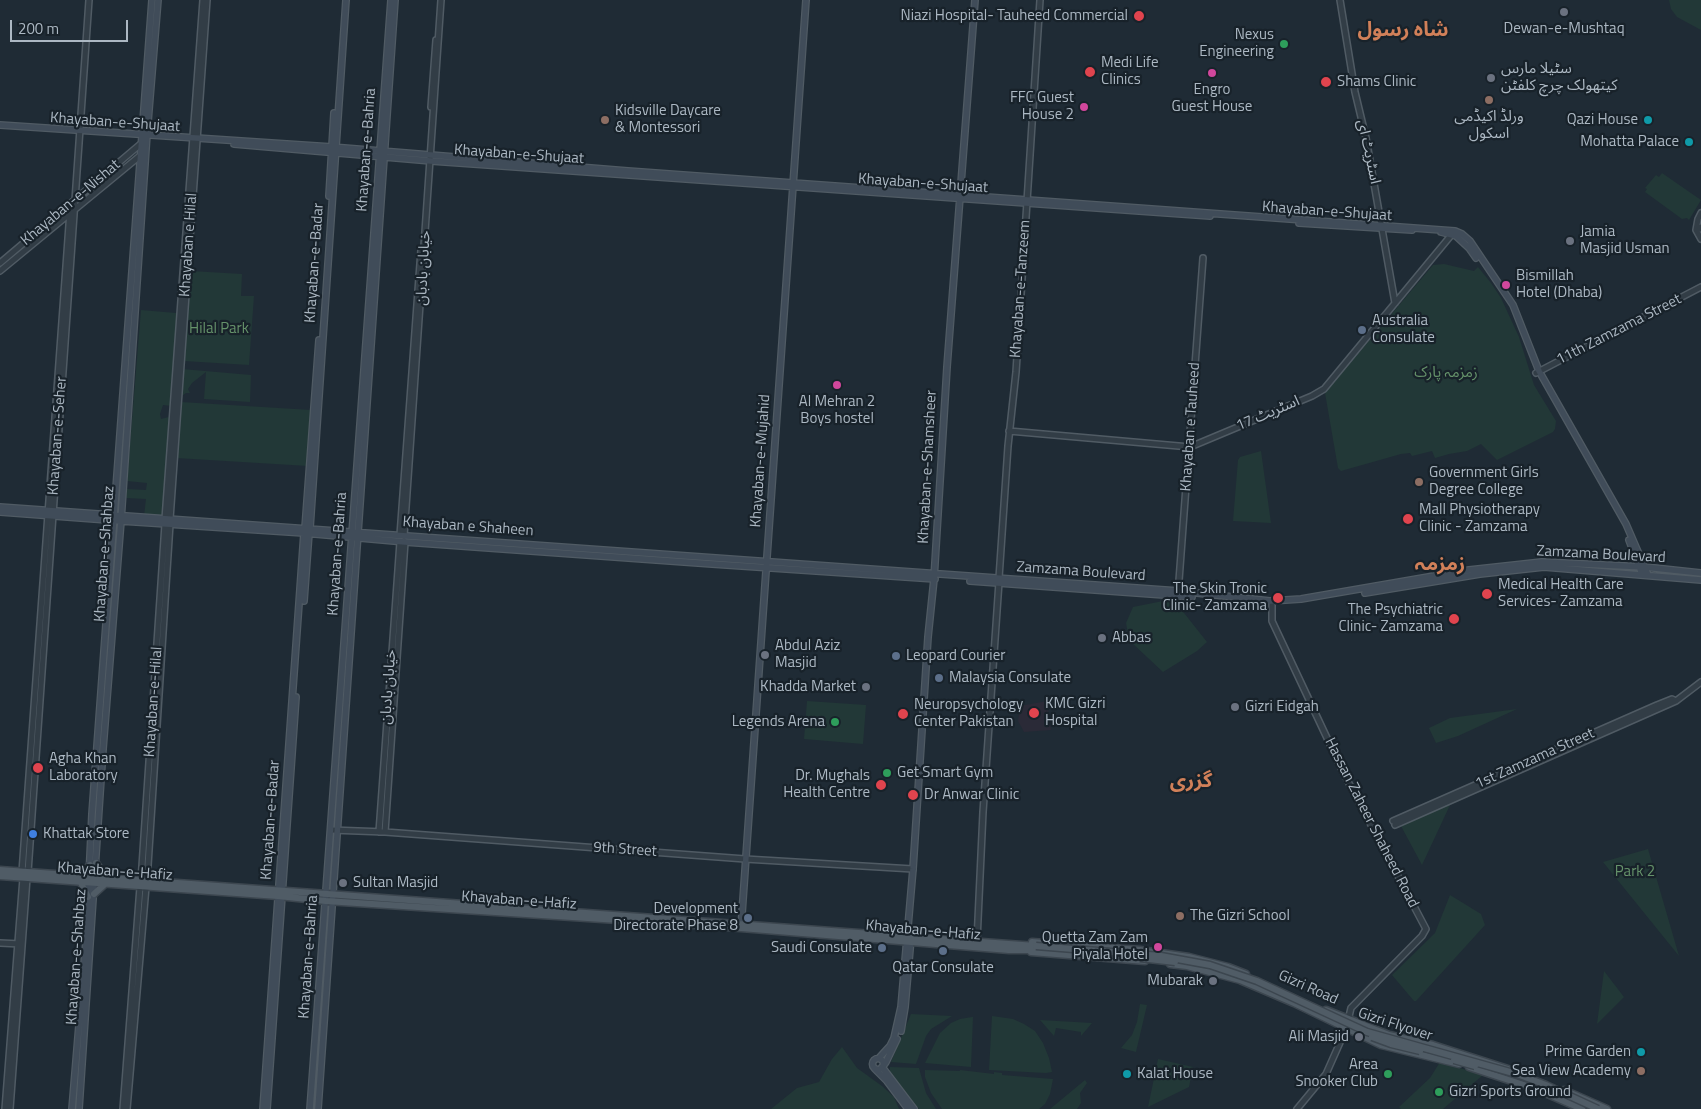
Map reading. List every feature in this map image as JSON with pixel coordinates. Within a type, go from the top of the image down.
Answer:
[{"type":"main road","name":"Khayaban-e-Shahbaz","points":[[79,1109],[83,1011],[93,864],[121,518],[152,0]]},
{"type":"main road","name":"Khayaban-e-Shahbaz","points":[[93,864],[92,814],[141,155],[158,0]]},
{"type":"main road","name":"Khayaban-e-Badar","points":[[334,150],[342,0]]},
{"type":"main road","name":"Khayaban-e-Badar","points":[[267,1109],[346,0]]},
{"type":"main road","name":"Khayaban-e-Bahria","points":[[318,1109],[329,893],[358,535],[392,0]]},
{"type":"main road","name":"Khayaban-e-Bahria","points":[[334,830],[351,534],[395,0]]},
{"type":"main road","name":"Khayaban-e-Mujahid","points":[[741,926],[806,0]]},
{"type":"main road","name":"Khayaban-e-Shamsheer","points":[[909,939],[947,367],[975,0]]},
{"type":"main road","name":"Khayaban-e-Shujaat","points":[[0,127],[195,139],[430,158],[1453,232]]},
{"type":"main road","points":[[1453,232],[1462,234],[1470,241],[1508,296],[1524,329],[1538,372],[1624,528],[1645,574]]},
{"type":"main road","points":[[1538,372],[1626,524],[1642,567]]},
{"type":"main road","name":"Khayaban e Shaheen","points":[[0,507],[114,518],[307,530],[402,539],[934,577]]},
{"type":"main road","name":"Khayaban e Shaheen","points":[[0,512],[50,513]]},
{"type":"main road","name":"Zamzama Boulevard","points":[[934,577],[999,580],[1279,601],[1356,591],[1469,570],[1542,562],[1642,567],[1701,574]]},
{"type":"main road","name":"Zamzama Boulevard","points":[[1178,593],[1272,604],[1331,598],[1480,574],[1544,567],[1701,580]]},
{"type":"main road","points":[[93,864],[106,881],[91,896],[80,879],[93,864]]},
{"type":"main road","name":"Khayaban-e-Hafiz","points":[[0,870],[25,875]]},
{"type":"main road","name":"Khayaban-e-Hafiz","points":[[0,876],[25,875],[281,894],[329,901],[741,926]]},
{"type":"main road","name":"Khayaban-e-Hafiz","points":[[281,894],[329,893],[741,926]]},
{"type":"main road","name":"Khayaban-e-Badar","points":[[263,1109],[281,894]]},
{"type":"main road","name":"Khayaban-e-Bahria","points":[[310,1109],[329,901]]},
{"type":"main road","points":[[741,926],[909,939],[977,941],[1036,948]]},
{"type":"main road","points":[[908,1109],[887,1081],[875,1069],[872,1062],[879,1058],[890,1046],[899,1023],[909,939]]},
{"type":"main road","points":[[875,1069],[879,1069],[886,1062],[903,1021],[909,939]]},
{"type":"main road","name":"Khayaban-e-Hafiz","points":[[909,939],[1009,950],[1036,948]]},
{"type":"main road","name":"Gizri Road","points":[[988,942],[1015,941],[1096,947],[1189,957],[1228,967],[1349,1020],[1389,1035],[1433,1045],[1493,1063],[1545,1082],[1606,1109]]},
{"type":"main road","name":"Gizri Flyover","points":[[1036,948],[1184,962],[1226,972],[1262,986],[1384,1042],[1522,1080],[1588,1109]]},
{"type":"main road","name":"Gizri Flyover","points":[[1036,948],[1160,956],[1210,964],[1257,980],[1367,1032],[1517,1074],[1598,1109]]},
{"type":"main road","name":"Gizri Road","points":[[1009,950],[1161,962],[1187,966],[1240,980],[1294,1003],[1381,1045],[1490,1072],[1582,1109]]},
{"type":"main road","name":"Khayaban-e-Shahbaz","points":[[72,1109],[83,1011]]},
{"type":"main road","points":[[879,1058],[883,1061],[883,1066],[914,1109]]},
{"type":"main road","points":[[312,1080],[320,1080]]},
{"type":"street","name":"Khayaban-e-Seher","points":[[20,944],[87,0]]},
{"type":"street","points":[[195,139],[195,94],[203,0]]},
{"type":"street","name":"Khayaban e Hilal","points":[[168,522],[195,139],[207,0]]},
{"type":"street","name":"خیابان بادبان","points":[[382,832],[440,0]]},
{"type":"street","name":"Khayaban-e-Tanzeem","points":[[977,941],[984,796],[1009,431],[1016,372],[1040,0]]},
{"type":"street","name":"اسٹریٹ ای","points":[[1340,0],[1355,92],[1366,138],[1395,303]]},
{"type":"street","name":"Khayaban-e-Nishat","points":[[0,263],[144,137]]},
{"type":"street","name":"Khayaban e Hilal","points":[[185,233],[188,186],[195,139]]},
{"type":"street","name":"Khayaban-e-Nishat","points":[[0,271],[141,155]]},
{"type":"street","points":[[1701,213],[1696,230],[1701,239]]},
{"type":"street","name":"اسٹریٹ 17","points":[[1009,431],[1190,447],[1319,392],[1453,232]]},
{"type":"street","name":"Khayaban-e-Hilal","points":[[128,1109],[129,1065],[168,522],[185,233]]},
{"type":"street","name":"Khayaban e Tauheed","points":[[1178,593],[1203,258]]},
{"type":"street","name":"11th Zamzama Street","points":[[1538,372],[1701,287]]},
{"type":"street","name":"Hassan Zaheer Shaheed Road","points":[[1272,604],[1272,622],[1339,763],[1426,929],[1413,946],[1351,1008],[1349,1020]]},
{"type":"street","name":"1st Zamzama Street","points":[[1394,823],[1544,758],[1672,699],[1676,701],[1701,682]]},
{"type":"street","name":"9th Street","points":[[334,830],[913,869]]},
{"type":"street","points":[[0,943],[20,944]]},
{"type":"street","points":[[5,1109],[20,944]]},
{"type":"street","points":[[10,1109],[20,944]]},
{"type":"street","points":[[1298,1109],[1326,1074],[1349,1020]]},
{"type":"street","points":[[123,1109],[129,1065]]},
{"type":"shaded area","name":"KMC Gizri Hospital","points":[[1047,701],[1051,730],[1024,732],[1018,721],[1020,706]]},
{"type":"green space","points":[[1669,0],[1701,0],[1701,30],[1677,17],[1671,9]]},
{"type":"green space","points":[[1662,173],[1701,200],[1689,220],[1687,218],[1682,219],[1645,192],[1647,189],[1645,188],[1656,175],[1659,177]]},
{"type":"green space","name":"زمزمہ پارک","points":[[1444,264],[1474,271],[1478,267],[1491,283],[1501,298],[1519,337],[1534,385],[1556,421],[1555,429],[1553,432],[1497,460],[1481,444],[1467,451],[1435,458],[1432,451],[1412,456],[1410,453],[1401,454],[1341,471],[1338,468],[1325,393],[1433,265]]},
{"type":"green space","name":"Hilal Park","points":[[191,271],[242,274],[241,296],[254,296],[249,365],[184,361]]},
{"type":"green space","points":[[141,310],[176,313],[177,316],[172,406],[163,405],[160,414],[161,419],[169,417],[171,420],[164,518],[144,516],[146,499],[126,498],[127,489],[146,490],[147,483],[127,481]]},
{"type":"green space","points":[[182,369],[251,375],[250,402],[204,399],[206,372],[192,383],[188,389],[190,393],[186,393],[179,398]]},
{"type":"green space","points":[[181,402],[311,410],[308,466],[176,458]]},
{"type":"green space","points":[[1261,451],[1271,523],[1233,521],[1238,460],[1240,457]]},
{"type":"green space","points":[[1173,599],[1207,642],[1197,651],[1163,672],[1132,643],[1126,623],[1133,607]]},
{"type":"green space","name":"Legends Arena","points":[[807,701],[866,705],[863,744],[804,739]]},
{"type":"green space","points":[[1517,709],[1458,736],[1436,743],[1429,728],[1450,718]]},
{"type":"green space","points":[[1448,804],[1450,805],[1422,865],[1401,826]]},
{"type":"green space","name":"Park 2","points":[[1648,849],[1679,956],[1603,862]]},
{"type":"green space","points":[[1450,895],[1481,914],[1485,925],[1414,1001],[1392,975],[1435,933]]},
{"type":"green space","points":[[1604,971],[1624,997],[1597,1024]]},
{"type":"green space","points":[[1140,1004],[1147,1005],[1136,1052],[1121,1048],[1132,1035],[1137,1022]]},
{"type":"green space","points":[[911,1014],[952,1016],[931,1029],[926,1036],[916,1064],[891,1062]]},
{"type":"green space","points":[[992,1016],[1013,1019],[1035,1031],[1043,1043],[1052,1072],[989,1070]]},
{"type":"green space","points":[[973,1017],[971,1067],[925,1063],[940,1033],[951,1023]]},
{"type":"green space","points":[[1040,1020],[1092,1023],[1081,1036],[1081,1032],[1056,1028],[1054,1036]]},
{"type":"green space","points":[[842,1047],[857,1068],[894,1097],[899,1109],[771,1109],[797,1088],[819,1082],[832,1059]]},
{"type":"green space","points":[[1158,1059],[1193,1067],[1189,1087],[1148,1107]]},
{"type":"green space","name":"Gizri Sports Ground","points":[[1440,1062],[1483,1075],[1443,1109],[1401,1109],[1399,1107],[1430,1078]]},
{"type":"green space","points":[[890,1067],[919,1068],[926,1093],[936,1109],[919,1109],[890,1073]]},
{"type":"green space","points":[[925,1070],[960,1070],[994,1074],[994,1072],[1002,1073],[1002,1075],[1053,1079],[1050,1094],[1045,1104],[1039,1109],[942,1109],[931,1093],[925,1077]]},
{"type":"green space","points":[[1085,1080],[1087,1083],[1080,1093],[1081,1103],[1077,1109],[1050,1109]]},
{"type":"place","name":"Dewan-e-Mushtaq","points":[[1564,12]]},
{"type":"place","name":"Niazi Hospital- Tauheed Commercial","points":[[1139,16]]},
{"type":"place","name":"Nexus Engineering","points":[[1284,44]]},
{"type":"place","name":"Medi Life Clinics","points":[[1090,72]]},
{"type":"place","name":"Engro Guest House","points":[[1212,73]]},
{"type":"place","name":"سٹیلا مارس کیتھولک چرچ کلفٹن","points":[[1491,78]]},
{"type":"place","name":"Shams Clinic","points":[[1326,82]]},
{"type":"place","name":"ورلڈ اکیڈمی اسکول","points":[[1489,100]]},
{"type":"place","name":"FFC Guest House 2","points":[[1084,107]]},
{"type":"place","name":"Kidsville Daycare & Montessori","points":[[605,120]]},
{"type":"place","name":"Qazi House","points":[[1648,120]]},
{"type":"place","name":"Mohatta Palace","points":[[1689,142]]},
{"type":"place","name":"Jamia Masjid Usman","points":[[1570,241]]},
{"type":"place","name":"Bismillah Hotel (Dhaba)","points":[[1506,285]]},
{"type":"place","name":"Australia Consulate","points":[[1362,330]]},
{"type":"place","name":"Al Mehran 2 Boys hostel","points":[[837,385]]},
{"type":"place","name":"Government Girls Degree College","points":[[1419,482]]},
{"type":"place","name":"Mall Physiotherapy Clinic - Zamzama","points":[[1408,519]]},
{"type":"place","name":"Medical Health Care Services- Zamzama","points":[[1487,594]]},
{"type":"place","name":"The Skin Tronic Clinic- Zamzama","points":[[1278,598]]},
{"type":"place","name":"The Psychiatric Clinic- Zamzama","points":[[1454,619]]},
{"type":"place","name":"Abbas","points":[[1102,638]]},
{"type":"place","name":"Abdul Aziz Masjid","points":[[765,655]]},
{"type":"place","name":"Leopard Courier","points":[[896,656]]},
{"type":"place","name":"Malaysia Consulate","points":[[939,678]]},
{"type":"place","name":"Khadda Market","points":[[866,687]]},
{"type":"place","name":"Gizri Eidgah","points":[[1235,707]]},
{"type":"place","name":"KMC Gizri Hospital","points":[[1034,713]]},
{"type":"place","name":"Neuropsychology Center Pakistan","points":[[903,714]]},
{"type":"place","name":"Legends Arena","points":[[835,722]]},
{"type":"place","name":"Agha Khan Laboratory","points":[[38,768]]},
{"type":"place","name":"Get Smart Gym","points":[[887,773]]},
{"type":"place","name":"Dr. Mughals Health Centre","points":[[881,785]]},
{"type":"place","name":"Dr Anwar Clinic","points":[[913,795]]},
{"type":"place","name":"Khattak Store","points":[[33,834]]},
{"type":"place","name":"Sultan Masjid","points":[[343,883]]},
{"type":"place","name":"The Gizri School","points":[[1180,916]]},
{"type":"place","name":"Development Directorate Phase 8","points":[[748,918]]},
{"type":"place","name":"Quetta Zam Zam Piyala Hotel","points":[[1158,947]]},
{"type":"place","name":"Saudi Consulate","points":[[882,948]]},
{"type":"place","name":"Qatar Consulate","points":[[943,951]]},
{"type":"place","name":"Mubarak","points":[[1213,981]]},
{"type":"place","name":"Ali Masjid","points":[[1359,1037]]},
{"type":"place","name":"Prime Garden","points":[[1641,1052]]},
{"type":"place","name":"Sea View Academy","points":[[1641,1071]]},
{"type":"place","name":"Kalat House","points":[[1127,1074]]},
{"type":"place","name":"Area Snooker Club","points":[[1388,1074]]},
{"type":"place","name":"Gizri Sports Ground","points":[[1439,1092]]},
{"type":"district","name":"شاہ رسول","points":[[1403,31]]},
{"type":"district","name":"زمزمہ","points":[[1440,565]]},
{"type":"district","name":"گزری","points":[[1191,782]]}]
